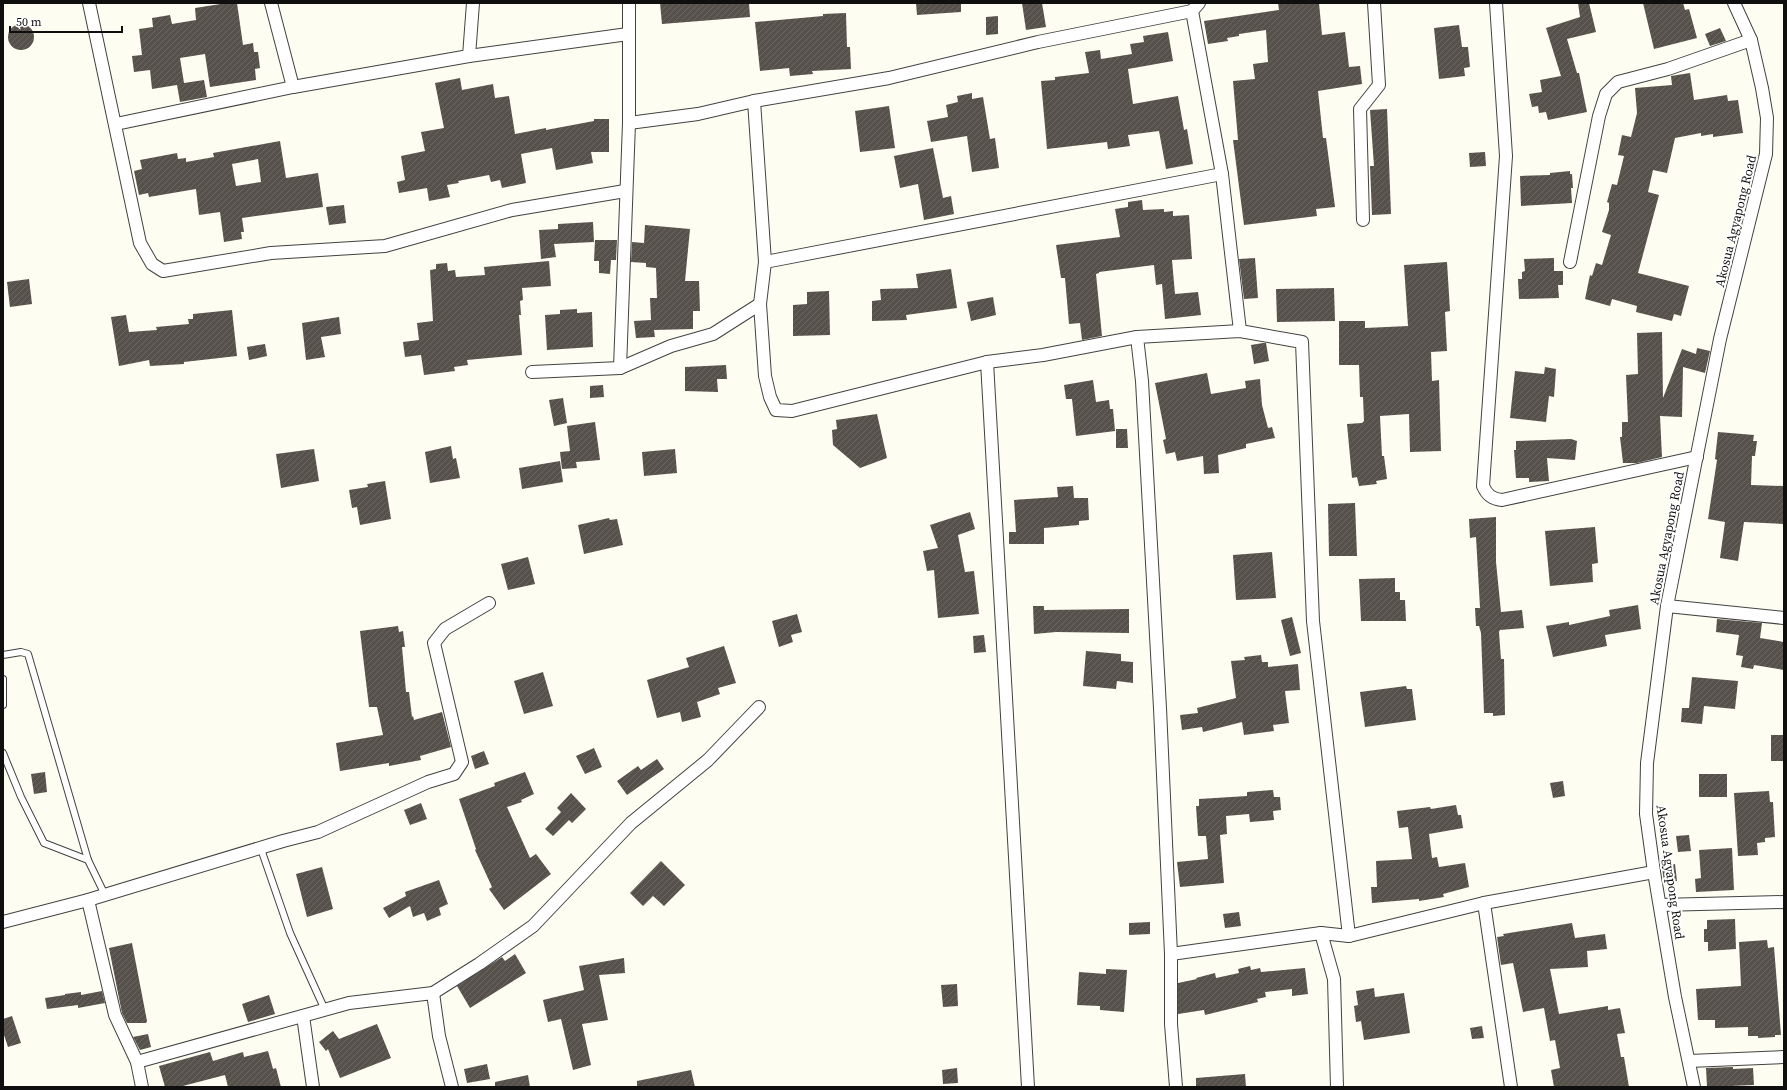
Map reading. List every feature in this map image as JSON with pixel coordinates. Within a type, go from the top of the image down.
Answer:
[{"type":"street","points":[[89,3],[116,124],[140,243],[152,264],[164,271],[270,253],[385,246],[512,210],[625,191]]},
{"type":"street","points":[[271,3],[293,87]]},
{"type":"street","points":[[469,56],[473,3]]},
{"type":"street","points":[[620,368],[625,191],[629,123],[629,3]]},
{"type":"street","points":[[1363,220],[1360,109],[1379,84],[1374,3]]},
{"type":"street","points":[[1496,3],[1506,156],[1483,486],[1490,497],[1496,500],[1502,500],[1697,457]]},
{"type":"street","name":"Akosua Agyapong Road","points":[[1694,1087],[1675,997],[1654,872],[1646,814],[1647,763],[1666,606],[1720,339],[1766,154],[1767,118],[1762,88],[1751,40],[1734,3]]},
{"type":"street","points":[[629,123],[698,114],[754,101],[889,78],[1038,42],[1195,7],[1222,174],[1240,331]]},
{"type":"street","points":[[116,124],[293,87],[469,56],[628,34]]},
{"type":"street","points":[[1570,262],[1600,116],[1606,94],[1618,82],[1668,69],[1751,40]]},
{"type":"street","points":[[754,101],[765,262],[760,304],[765,376],[770,397],[776,410],[792,411],[986,362],[1043,354],[1137,337],[1240,331],[1302,342],[1313,621],[1349,936]]},
{"type":"street","points":[[765,262],[1222,174]]},
{"type":"street","points":[[532,372],[620,368],[671,346],[713,334],[760,304]]},
{"type":"street","points":[[1137,337],[1142,381],[1159,684],[1171,954],[1171,1024],[1176,1087]]},
{"type":"street","points":[[986,362],[1028,1087]]},
{"type":"street","points":[[3,922],[88,900],[318,832],[428,782],[454,774],[462,762],[434,643],[445,629],[489,603]]},
{"type":"street","points":[[1666,606],[1784,618]]},
{"type":"street","points":[[137,1062],[350,1003],[433,993],[479,964],[533,926],[631,823],[708,760],[759,707]]},
{"type":"street","points":[[1171,954],[1321,932],[1349,936],[1484,903],[1654,872]]},
{"type":"street","points":[[88,900],[115,1015],[137,1062],[142,1087]]},
{"type":"street","points":[[1660,905],[1784,902]]},
{"type":"street","points":[[1484,903],[1511,1087]]},
{"type":"street","points":[[1321,932],[1334,979],[1337,1087]]},
{"type":"street","points":[[433,993],[439,1036],[452,1087]]},
{"type":"street","points":[[303,1016],[313,1087]]},
{"type":"street","points":[[1689,1061],[1784,1057]]},
{"type":"lane","points":[[3,655],[22,652],[28,654],[88,860],[105,895]]},
{"type":"lane","points":[[3,679],[3,705]]},
{"type":"lane","points":[[3,753],[21,797],[44,843],[88,860]]},
{"type":"lane","points":[[261,849],[290,933],[325,1010]]},
{"type":"building","points":[[237,3],[243,45],[253,43],[254,52],[258,52],[260,68],[255,69],[256,80],[210,87],[205,54],[180,58],[184,83],[204,80],[207,97],[180,102],[177,85],[152,89],[150,70],[134,72],[132,56],[142,55],[139,29],[153,27],[152,18],[170,15],[172,24],[196,20],[195,8]]},
{"type":"building","points":[[660,3],[749,3],[750,17],[662,24]]},
{"type":"building","points":[[916,3],[961,3],[961,12],[917,15]]},
{"type":"building","points":[[1022,3],[1042,3],[1046,27],[1026,30]]},
{"type":"building","points":[[1278,3],[1319,3],[1322,35],[1345,32],[1349,67],[1360,66],[1362,84],[1318,91],[1323,138],[1326,138],[1335,207],[1316,209],[1317,216],[1244,225],[1233,140],[1238,140],[1233,81],[1255,79],[1253,64],[1268,62],[1266,30],[1239,34],[1239,36],[1227,38],[1228,41],[1208,44],[1204,21],[1279,10]]},
{"type":"building","points":[[1578,3],[1589,3],[1596,32],[1567,39],[1577,73],[1579,73],[1587,112],[1548,120],[1546,112],[1539,113],[1538,106],[1532,107],[1529,94],[1542,92],[1540,80],[1561,76],[1546,28],[1580,17]]},
{"type":"building","points":[[1643,3],[1683,3],[1685,10],[1689,9],[1697,38],[1654,49]]},
{"type":"building","points":[[846,13],[847,47],[850,47],[851,69],[812,71],[813,74],[790,76],[789,68],[760,71],[755,22],[823,16],[823,14]]},
{"type":"building","points":[[998,16],[998,34],[986,35],[986,17]]},
{"type":"building","points":[[21,24],[30,28],[34,37],[30,46],[21,50],[12,46],[8,37],[12,28]]},
{"type":"building","points":[[1459,25],[1462,47],[1468,47],[1470,67],[1464,68],[1465,76],[1439,79],[1434,28]]},
{"type":"building","points":[[1720,28],[1726,41],[1710,46],[1705,34]]},
{"type":"building","points":[[1168,32],[1173,61],[1128,69],[1133,104],[1178,96],[1184,130],[1187,129],[1193,164],[1166,169],[1159,131],[1128,135],[1130,146],[1108,149],[1107,142],[1047,149],[1041,81],[1055,80],[1055,77],[1089,73],[1085,52],[1100,50],[1101,59],[1132,54],[1130,44],[1144,42],[1143,36]]},
{"type":"building","points":[[1690,73],[1694,100],[1727,95],[1728,101],[1738,100],[1743,133],[1713,137],[1713,134],[1701,136],[1701,133],[1675,138],[1667,173],[1653,170],[1648,192],[1659,195],[1638,273],[1689,286],[1681,316],[1674,314],[1672,321],[1636,312],[1637,306],[1612,299],[1610,306],[1585,299],[1590,275],[1592,276],[1596,263],[1602,265],[1611,235],[1602,232],[1609,210],[1609,203],[1607,202],[1612,184],[1617,185],[1624,156],[1618,155],[1622,135],[1631,137],[1637,113],[1635,88],[1672,85],[1671,76]]},
{"type":"building","points":[[460,78],[462,90],[493,84],[495,98],[509,96],[515,134],[594,121],[594,119],[609,119],[609,152],[591,152],[593,163],[556,170],[552,148],[521,154],[526,183],[502,188],[500,180],[491,182],[489,175],[458,181],[459,183],[447,185],[450,197],[429,201],[427,188],[399,193],[397,182],[405,180],[401,156],[425,151],[421,132],[444,128],[435,83]]},
{"type":"building","points":[[972,93],[972,99],[983,97],[990,139],[995,138],[999,168],[972,172],[967,136],[931,142],[927,121],[948,117],[946,105],[958,102],[957,96]]},
{"type":"building","points":[[889,106],[895,148],[860,152],[855,111]]},
{"type":"building","points":[[1387,109],[1391,214],[1372,215],[1370,166],[1374,166],[1370,110]]},
{"type":"building","points":[[280,141],[286,178],[318,173],[323,207],[242,218],[244,232],[241,232],[242,239],[224,242],[220,212],[199,215],[196,189],[149,197],[148,193],[139,195],[134,171],[142,169],[140,160],[177,153],[178,159],[186,158],[186,162],[214,157],[213,153]],"holes":[[[258,159],[261,182],[236,186],[232,164]]]},
{"type":"building","points":[[933,148],[943,198],[951,196],[954,214],[924,220],[918,184],[900,188],[894,156]]},
{"type":"building","points":[[1485,152],[1486,166],[1470,167],[1469,153]]},
{"type":"building","points":[[1570,171],[1570,174],[1572,174],[1573,188],[1571,188],[1572,203],[1521,206],[1520,176],[1550,175],[1550,173]]},
{"type":"building","points":[[1142,200],[1143,210],[1164,209],[1164,212],[1173,211],[1173,216],[1189,215],[1192,259],[1172,260],[1175,294],[1198,292],[1201,315],[1165,319],[1162,284],[1156,285],[1154,265],[1099,272],[1096,274],[1102,336],[1082,340],[1080,323],[1069,324],[1065,278],[1061,278],[1056,245],[1120,237],[1115,209],[1128,207],[1128,202]]},
{"type":"building","points":[[344,205],[346,223],[329,225],[326,207]]},
{"type":"building","points":[[593,222],[594,242],[554,244],[556,257],[541,259],[539,230],[558,229],[558,224]]},
{"type":"building","points":[[645,225],[690,229],[685,281],[699,281],[700,311],[693,311],[693,329],[654,330],[655,337],[636,338],[634,321],[651,320],[650,298],[657,298],[656,268],[646,267],[646,263],[631,262],[632,242],[644,243]]},
{"type":"building","points":[[595,240],[617,240],[616,260],[611,260],[610,274],[599,273],[599,261],[594,261]]},
{"type":"building","points":[[1255,258],[1258,298],[1244,299],[1239,259]]},
{"type":"building","points":[[1554,258],[1554,271],[1563,271],[1563,285],[1558,285],[1559,298],[1519,299],[1518,279],[1522,279],[1522,272],[1525,271],[1524,259]]},
{"type":"building","points":[[549,261],[551,286],[522,288],[523,300],[520,301],[521,315],[519,315],[522,355],[467,360],[468,365],[454,367],[455,371],[424,375],[421,355],[405,357],[403,342],[419,340],[417,323],[433,321],[430,270],[436,269],[436,264],[447,263],[448,271],[455,270],[456,277],[485,275],[484,267]]},
{"type":"building","points":[[1447,262],[1450,311],[1445,312],[1447,351],[1431,352],[1432,381],[1439,380],[1441,451],[1410,452],[1409,414],[1380,416],[1382,456],[1384,456],[1387,479],[1376,481],[1377,484],[1359,486],[1357,477],[1352,478],[1347,424],[1362,423],[1364,421],[1363,397],[1360,397],[1359,365],[1339,365],[1339,321],[1365,321],[1365,328],[1408,326],[1404,265]]},
{"type":"building","points":[[951,269],[957,308],[906,315],[907,320],[872,321],[872,301],[881,300],[880,289],[918,288],[916,274]]},
{"type":"building","points":[[29,279],[32,304],[10,307],[7,282]]},
{"type":"building","points":[[1334,288],[1335,321],[1277,322],[1276,289]]},
{"type":"building","points":[[829,291],[830,335],[793,336],[793,305],[807,304],[807,292]]},
{"type":"building","points":[[993,297],[996,315],[971,321],[967,302]]},
{"type":"building","points":[[577,309],[577,313],[592,312],[593,347],[547,350],[545,315],[560,314],[560,310]]},
{"type":"building","points":[[232,310],[237,356],[184,362],[184,364],[150,366],[149,360],[119,366],[111,317],[126,315],[129,332],[157,330],[156,327],[189,324],[188,319],[193,319],[193,314]]},
{"type":"building","points":[[339,317],[341,334],[321,337],[325,357],[306,360],[302,323]]},
{"type":"building","points":[[1662,332],[1663,398],[1682,349],[1696,354],[1697,348],[1710,351],[1705,373],[1683,367],[1682,417],[1660,416],[1662,457],[1637,463],[1623,463],[1620,437],[1622,437],[1622,422],[1628,422],[1626,375],[1638,374],[1637,333]]},
{"type":"building","points":[[1266,343],[1269,361],[1254,364],[1251,345]]},
{"type":"building","points":[[265,344],[267,356],[249,360],[247,347]]},
{"type":"building","points":[[726,365],[727,379],[717,379],[718,392],[685,391],[685,367]]},
{"type":"building","points":[[1545,367],[1556,369],[1554,397],[1549,396],[1546,422],[1510,418],[1515,371],[1544,374]]},
{"type":"building","points":[[1207,373],[1211,394],[1246,388],[1245,381],[1260,379],[1262,405],[1268,428],[1272,427],[1275,438],[1246,444],[1246,448],[1218,455],[1219,473],[1204,474],[1203,456],[1177,461],[1175,452],[1166,454],[1163,440],[1166,439],[1155,383]]},
{"type":"building","points":[[1093,380],[1096,402],[1109,400],[1110,409],[1113,409],[1115,431],[1076,436],[1072,399],[1066,399],[1064,385]]},
{"type":"building","points":[[603,385],[604,397],[590,398],[590,386]]},
{"type":"building","points":[[563,398],[567,423],[554,426],[549,400]]},
{"type":"building","points":[[877,414],[887,458],[860,468],[833,445],[832,430],[837,429],[836,420]]},
{"type":"building","points":[[595,422],[600,460],[576,462],[577,468],[562,469],[560,452],[570,451],[567,426]]},
{"type":"building","points":[[1116,429],[1127,429],[1128,448],[1116,448]]},
{"type":"building","points":[[1718,432],[1754,435],[1753,441],[1757,441],[1755,456],[1752,456],[1751,485],[1784,486],[1784,524],[1744,522],[1738,561],[1720,558],[1725,522],[1708,519],[1717,460],[1715,459]]},
{"type":"building","points":[[1571,439],[1577,441],[1575,460],[1547,458],[1549,481],[1529,482],[1529,478],[1516,478],[1514,450],[1516,450],[1516,441]]},
{"type":"building","points":[[451,446],[453,459],[456,458],[460,478],[430,483],[425,452]]},
{"type":"building","points":[[314,449],[319,481],[281,488],[276,454]]},
{"type":"building","points":[[675,449],[677,473],[644,476],[642,452]]},
{"type":"building","points":[[560,461],[563,482],[522,489],[519,468]]},
{"type":"building","points":[[385,481],[391,519],[360,525],[357,507],[352,508],[349,490],[368,487],[367,484]]},
{"type":"building","points":[[1073,486],[1074,498],[1088,498],[1089,520],[1079,521],[1079,525],[1044,528],[1044,544],[1009,544],[1009,532],[1016,532],[1014,500],[1058,497],[1057,487]]},
{"type":"building","points":[[1355,503],[1357,556],[1329,556],[1328,504]]},
{"type":"building","points":[[970,512],[975,529],[958,535],[965,572],[974,571],[979,614],[938,618],[934,570],[927,571],[923,551],[938,548],[930,525]]},
{"type":"building","points":[[1496,517],[1496,562],[1501,612],[1522,610],[1524,628],[1500,630],[1499,632],[1501,659],[1504,659],[1505,715],[1493,716],[1493,713],[1484,713],[1481,633],[1479,626],[1476,626],[1475,608],[1480,608],[1476,537],[1470,538],[1469,519]]},
{"type":"building","points":[[609,518],[610,520],[617,519],[623,545],[584,554],[578,525]]},
{"type":"building","points":[[1595,527],[1598,563],[1592,564],[1593,582],[1550,586],[1545,531]]},
{"type":"building","points":[[1272,552],[1276,598],[1236,600],[1233,555]]},
{"type":"building","points":[[528,557],[535,584],[508,590],[501,564]]},
{"type":"building","points":[[1395,578],[1395,592],[1400,592],[1400,600],[1405,600],[1406,621],[1361,621],[1359,579]]},
{"type":"building","points":[[1638,605],[1641,629],[1605,635],[1607,646],[1553,657],[1546,626],[1569,622],[1569,625],[1610,616],[1609,610]]},
{"type":"building","points":[[1033,606],[1044,606],[1044,610],[1129,609],[1129,633],[1056,632],[1034,634]]},
{"type":"building","points":[[797,614],[802,632],[791,635],[793,642],[779,647],[772,621]]},
{"type":"building","points":[[1292,617],[1301,653],[1290,656],[1281,620]]},
{"type":"building","points":[[1717,619],[1762,623],[1760,638],[1784,642],[1784,670],[1754,665],[1753,669],[1741,667],[1743,656],[1736,655],[1739,635],[1716,632]]},
{"type":"building","points":[[398,626],[399,632],[403,631],[405,647],[402,647],[406,692],[409,692],[412,717],[413,716],[414,720],[442,712],[451,747],[420,756],[421,760],[389,766],[389,763],[340,771],[336,743],[383,735],[377,707],[369,707],[360,631]]},
{"type":"building","points":[[984,635],[986,652],[974,653],[973,636]]},
{"type":"building","points":[[724,646],[736,683],[718,688],[720,694],[697,702],[701,717],[682,722],[680,712],[657,718],[647,680],[689,667],[686,658]]},
{"type":"building","points":[[1086,651],[1121,654],[1121,661],[1133,662],[1133,683],[1117,681],[1116,689],[1083,686]]},
{"type":"building","points":[[1261,655],[1262,662],[1268,662],[1268,667],[1298,664],[1300,690],[1285,691],[1289,723],[1273,725],[1274,731],[1244,735],[1242,722],[1203,732],[1202,727],[1182,730],[1180,715],[1198,713],[1197,708],[1236,698],[1231,661],[1245,660],[1244,657]]},
{"type":"building","points":[[543,672],[553,706],[524,714],[514,681]]},
{"type":"building","points":[[1692,677],[1738,681],[1735,709],[1704,706],[1702,724],[1681,722],[1682,708],[1689,708]]},
{"type":"building","points":[[1406,686],[1407,689],[1412,689],[1416,720],[1365,727],[1360,692]]},
{"type":"building","points":[[1771,735],[1784,735],[1784,761],[1771,761]]},
{"type":"building","points":[[594,748],[602,767],[585,774],[576,756]]},
{"type":"building","points":[[484,751],[489,764],[475,769],[471,756]]},
{"type":"building","points":[[657,759],[664,769],[627,795],[617,781],[638,766],[641,770]]},
{"type":"building","points":[[45,772],[47,792],[34,794],[31,774]]},
{"type":"building","points":[[525,772],[534,794],[521,800],[522,802],[507,807],[530,858],[536,854],[551,874],[504,910],[489,889],[492,887],[475,850],[476,849],[459,799],[495,786],[494,783]]},
{"type":"building","points":[[1699,774],[1727,774],[1727,797],[1699,797]]},
{"type":"building","points":[[1563,781],[1565,796],[1553,798],[1550,783]]},
{"type":"building","points":[[1273,790],[1274,797],[1280,797],[1281,810],[1273,811],[1274,820],[1250,822],[1249,814],[1226,816],[1227,834],[1220,835],[1224,883],[1180,887],[1177,862],[1208,859],[1206,836],[1198,836],[1196,806],[1199,806],[1199,799],[1247,796],[1247,792]]},
{"type":"building","points":[[1769,791],[1770,802],[1773,802],[1775,837],[1765,838],[1765,842],[1757,843],[1758,855],[1738,856],[1734,793]]},
{"type":"building","points":[[571,793],[586,809],[572,823],[569,820],[553,836],[545,829],[561,812],[557,808]]},
{"type":"building","points":[[421,803],[427,819],[410,825],[404,810]]},
{"type":"building","points":[[1456,805],[1458,815],[1461,815],[1463,828],[1429,834],[1432,858],[1437,857],[1439,867],[1465,863],[1469,887],[1443,894],[1444,897],[1419,901],[1419,899],[1372,903],[1371,887],[1377,887],[1376,861],[1412,859],[1408,827],[1399,828],[1397,811],[1430,807],[1431,809]]},
{"type":"building","points":[[1689,835],[1691,851],[1678,852],[1676,836]]},
{"type":"building","points":[[1732,848],[1734,890],[1696,892],[1695,879],[1701,878],[1699,850]]},
{"type":"building","points":[[661,861],[685,885],[664,906],[653,896],[643,906],[630,893]]},
{"type":"building","points":[[1675,864],[1677,881],[1664,883],[1662,866]]},
{"type":"building","points":[[322,867],[333,909],[307,917],[296,874]]},
{"type":"building","points":[[439,880],[448,904],[439,908],[441,915],[427,921],[424,913],[413,917],[410,906],[389,918],[383,908],[406,896],[405,892]]},
{"type":"building","points":[[1239,912],[1241,926],[1225,928],[1223,914]]},
{"type":"building","points":[[1735,919],[1736,949],[1708,951],[1708,942],[1704,942],[1704,929],[1707,929],[1707,920]]},
{"type":"building","points":[[1150,922],[1150,934],[1129,935],[1129,923]]},
{"type":"building","points":[[1572,923],[1575,938],[1605,934],[1607,949],[1587,951],[1588,967],[1550,969],[1559,1014],[1608,1006],[1608,1010],[1620,1008],[1625,1033],[1617,1034],[1621,1057],[1624,1057],[1629,1087],[1554,1087],[1551,1070],[1560,1068],[1555,1040],[1550,1041],[1544,1008],[1523,1012],[1513,963],[1501,965],[1497,937],[1504,936],[1503,934]]},
{"type":"building","points":[[1767,940],[1768,948],[1774,947],[1781,1035],[1775,1035],[1775,1037],[1758,1038],[1758,1036],[1748,1036],[1748,1027],[1715,1028],[1715,1020],[1698,1020],[1696,989],[1741,986],[1739,942]]},
{"type":"building","points":[[132,943],[147,1021],[146,1023],[127,1023],[122,1013],[109,948]]},
{"type":"building","points":[[515,954],[526,973],[470,1008],[457,986],[502,957],[505,961]]},
{"type":"building","points":[[624,958],[625,973],[599,975],[608,1020],[582,1024],[591,1065],[573,1070],[561,1019],[548,1022],[543,1000],[584,990],[579,966]]},
{"type":"building","points":[[1250,966],[1251,970],[1260,968],[1261,972],[1305,968],[1308,994],[1292,996],[1292,989],[1265,992],[1266,997],[1257,999],[1258,1002],[1205,1015],[1204,1010],[1178,1014],[1178,983],[1215,973],[1216,978],[1239,973],[1238,969]]},
{"type":"building","points":[[1106,969],[1127,970],[1124,1012],[1100,1010],[1100,1006],[1077,1005],[1079,972],[1106,974]]},
{"type":"building","points":[[957,984],[958,1006],[943,1007],[941,985]]},
{"type":"building","points":[[1374,988],[1375,997],[1404,993],[1410,1033],[1364,1040],[1361,1021],[1356,1022],[1354,1006],[1358,1005],[1356,991]]},
{"type":"building","points":[[102,991],[105,1003],[78,1008],[78,1005],[47,1009],[45,998],[81,992],[81,995]]},
{"type":"building","points":[[269,995],[275,1014],[248,1022],[242,1004]]},
{"type":"building","points":[[12,1016],[21,1043],[8,1047],[3,1032],[3,1019]]},
{"type":"building","points":[[377,1024],[391,1058],[340,1078],[328,1049],[326,1051],[319,1042],[333,1031],[339,1039]]},
{"type":"building","points":[[1482,1026],[1484,1038],[1472,1039],[1470,1028]]},
{"type":"building","points":[[148,1034],[151,1047],[140,1050],[133,1037]]},
{"type":"building","points":[[268,1051],[273,1069],[276,1068],[281,1087],[228,1087],[225,1075],[179,1087],[165,1087],[159,1066],[210,1052],[213,1061],[243,1052],[244,1057]]},
{"type":"building","points":[[487,1064],[490,1079],[467,1083],[464,1069]]},
{"type":"building","points":[[1733,1067],[1733,1069],[1753,1068],[1754,1085],[1707,1087],[1706,1068]]},
{"type":"building","points":[[957,1068],[958,1083],[943,1084],[942,1070]]},
{"type":"building","points":[[691,1070],[695,1087],[637,1087],[637,1081]]},
{"type":"building","points":[[1245,1074],[1246,1087],[1196,1087],[1196,1078]]},
{"type":"building","points":[[528,1075],[530,1087],[495,1087],[495,1082]]}]
